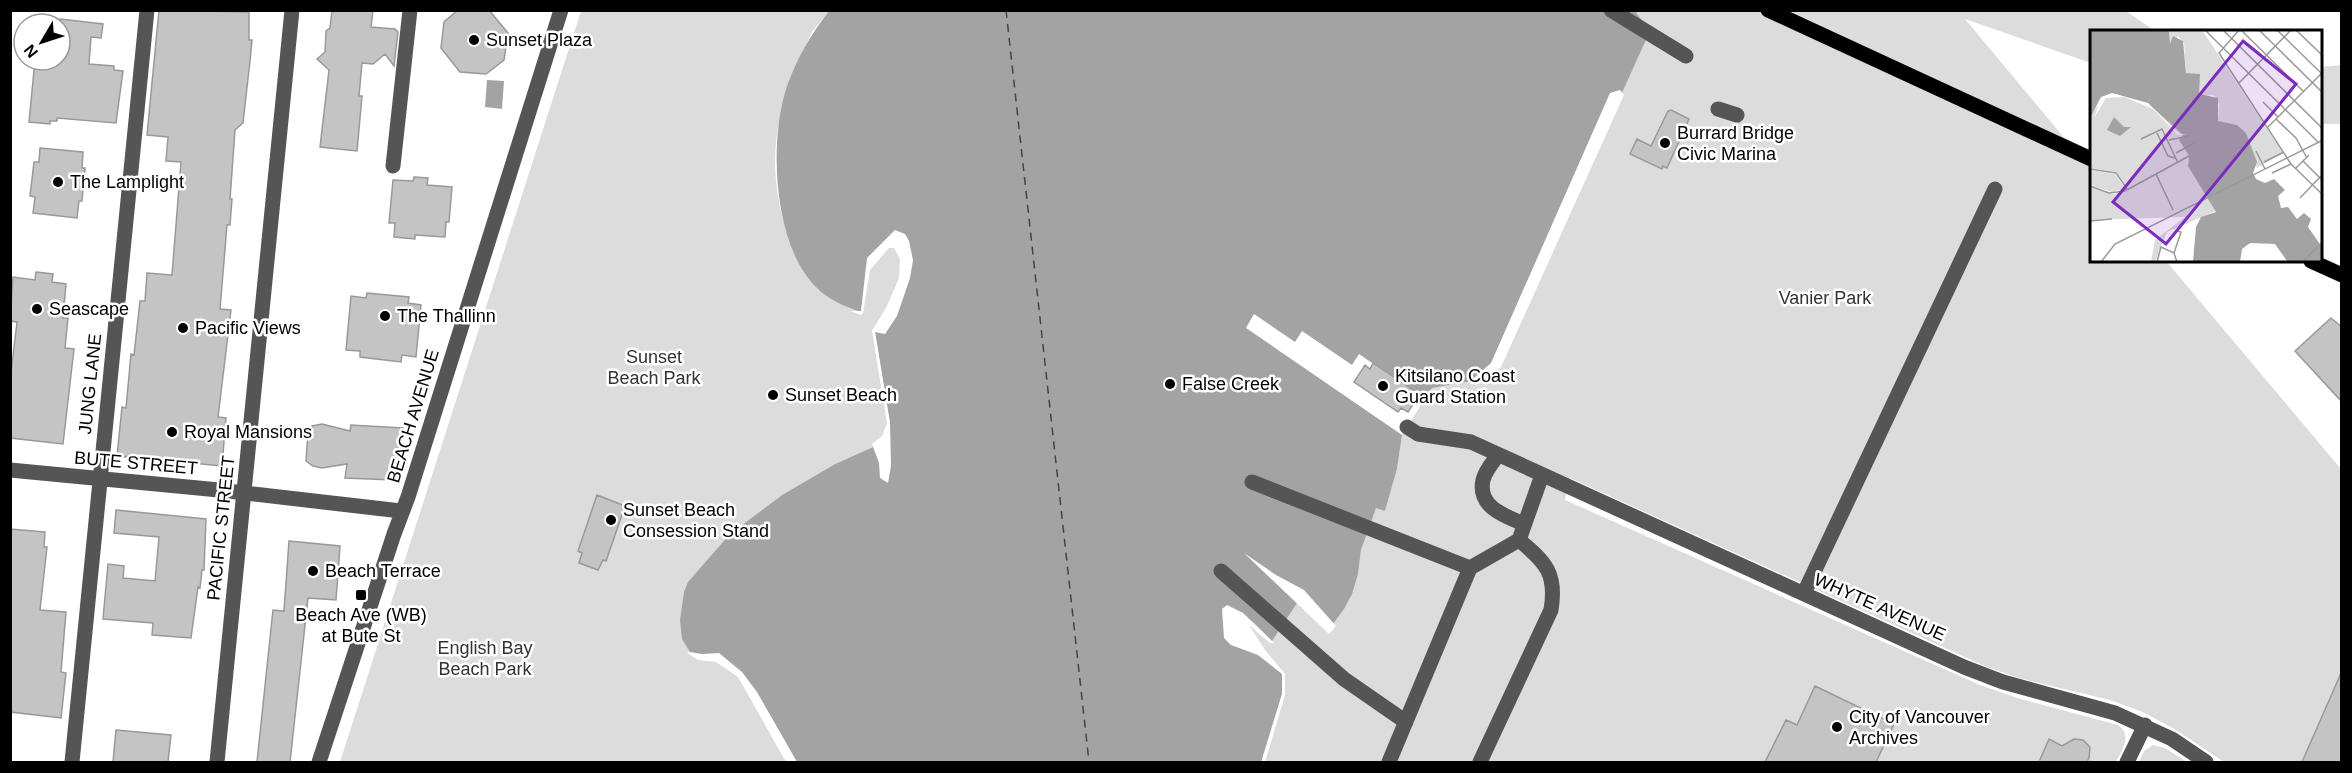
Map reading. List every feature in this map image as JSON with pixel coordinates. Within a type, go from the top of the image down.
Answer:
[{"type":"main road","points":[[1768,10],[2090,159]]},
{"type":"main road","points":[[2313,262],[2342,275]]},
{"type":"street","name":"JUNG LANE","points":[[72,762],[147,10]]},
{"type":"street","name":"PACIFIC STREET","points":[[217,762],[292,10]]},
{"type":"street","points":[[393,166],[410,10]]},
{"type":"street","name":"BEACH AVENUE","points":[[319,762],[401,511],[408,497],[561,10]]},
{"type":"street","points":[[1611,10],[1686,56]]},
{"type":"street","points":[[1718,109],[1737,115]]},
{"type":"street","points":[[1804,593],[1995,189]]},
{"type":"street","name":"WHYTE AVENUE","points":[[1407,427],[1418,434],[1471,442],[1993,678],[2115,713],[2145,725],[2172,739],[2206,762]]},
{"type":"street","points":[[1498,455],[1483,478],[1482,493],[1491,507],[1500,514],[1524,524]]},
{"type":"street","name":"BUTE STREET","points":[[10,470],[401,511]]},
{"type":"street","points":[[1389,762],[1470,568],[1519,540],[1542,475]]},
{"type":"street","points":[[1252,482],[1470,568]]},
{"type":"street","points":[[1480,762],[1551,610],[1554,591],[1550,573],[1537,555],[1519,540]]},
{"type":"street","points":[[1221,571],[1344,679],[1406,722]]},
{"type":"street","points":[[2127,762],[2145,725]]},
{"type":"green space","name":"Sunset Beach Park","points":[[581,11],[829,11],[812,32],[779,123],[775,166],[781,212],[787,234],[806,274],[819,291],[868,268],[887,245],[896,245],[903,258],[890,423],[884,438],[873,447],[835,464],[782,495],[730,534],[717,659],[740,675],[789,762],[340,762]]},
{"type":"green space","name":"Vanier Park","points":[[1634,11],[2126,11],[2154,30],[2090,30],[2090,63],[1965,19],[2090,169],[2090,262],[2167,262],[2341,469],[2341,762],[2224,762],[2176,730],[2143,712],[2110,700],[2019,678],[1987,667],[1570,478],[1565,500],[1980,685],[2017,698],[2118,725],[2126,738],[2116,762],[1262,762],[1262,652],[1247,623],[1297,603],[1358,574],[1361,550],[1376,507],[1385,511],[1397,469],[1402,435],[1432,388],[1479,380],[1650,31]]},
{"type":"green space","points":[[2341,65],[2341,124],[2322,124],[2322,67]]},
{"type":"green space","points":[[2153,745],[2165,748],[2187,762],[2139,762],[2144,751]]},
{"type":"shaded area","name":"False Creek","points":[[1634,10],[1650,31],[1498,366],[1479,380],[1432,388],[1402,435],[1397,469],[1385,511],[1376,508],[1361,550],[1358,574],[1352,594],[1327,632],[1297,603],[1272,641],[1252,621],[1246,626],[1282,674],[1282,694],[1262,762],[789,762],[740,675],[717,659],[699,657],[690,652],[682,639],[680,620],[684,592],[688,582],[730,534],[782,495],[835,464],[873,447],[884,438],[890,423],[875,332],[902,279],[901,251],[891,244],[868,268],[861,312],[839,303],[820,291],[804,273],[792,250],[779,194],[778,136],[781,109],[787,86],[805,47],[829,11]]},
{"type":"shaded area","points":[[487,80],[504,81],[502,109],[485,107]]},
{"type":"pier","points":[[1620,90],[1624,95],[1501,367],[1481,383],[1474,384],[1473,379],[1491,363],[1610,93]]},
{"type":"pier","points":[[895,230],[905,234],[913,260],[910,278],[897,316],[885,334],[875,332],[890,423],[891,466],[888,483],[880,478],[879,463],[872,444],[882,436],[887,423],[872,331],[887,306],[899,278],[900,259],[894,248],[889,248],[870,270],[863,313],[861,315],[850,311],[861,311],[867,258]]},
{"type":"pier","points":[[1254,314],[1295,342],[1302,331],[1352,365],[1359,354],[1425,399],[1402,435],[1246,328]]},
{"type":"pier","points":[[1244,553],[1276,575],[1304,590],[1336,626],[1329,634]]},
{"type":"pier","points":[[1227,605],[1243,613],[1274,643],[1270,643],[1249,625],[1265,650],[1285,674],[1285,695],[1265,762],[1262,762],[1262,759],[1282,694],[1282,674],[1258,655],[1231,645],[1224,638],[1222,609]]},
{"type":"pier","points":[[687,653],[719,653],[742,672],[757,692],[797,762],[786,762],[738,677],[716,662],[698,660]]},
{"type":"building","points":[[159,10],[249,12],[249,40],[252,40],[250,61],[243,123],[235,130],[230,225],[227,225],[220,309],[231,310],[218,417],[226,418],[222,466],[117,456],[122,407],[126,408],[131,354],[134,355],[140,301],[145,301],[147,273],[172,275],[181,162],[166,161],[168,137],[147,135]]},
{"type":"building","points":[[332,10],[373,10],[371,27],[395,29],[398,32],[394,66],[385,54],[373,64],[362,63],[359,96],[362,96],[357,151],[320,147],[329,70],[317,59],[325,52],[326,31],[330,28]]},
{"type":"building","name":"Sunset Plaza","points":[[458,10],[489,10],[508,33],[504,60],[486,74],[460,72],[441,48],[444,22]]},
{"type":"building","points":[[72,20],[103,24],[101,38],[91,37],[89,64],[114,66],[114,70],[123,71],[116,123],[57,118],[57,121],[50,121],[50,124],[29,122],[34,72],[72,72]]},
{"type":"building","name":"Burrard Bridge Civic Marina","points":[[1671,110],[1689,119],[1667,168],[1663,166],[1662,169],[1630,154],[1637,139],[1651,146],[1668,111]]},
{"type":"building","name":"The Lamplight","points":[[40,148],[83,152],[82,168],[85,168],[82,201],[79,201],[77,218],[33,213],[35,197],[30,196],[34,162],[39,162]]},
{"type":"building","points":[[414,177],[428,178],[427,185],[452,187],[449,222],[446,222],[445,237],[415,235],[415,239],[394,237],[395,223],[389,223],[393,180],[413,181]]},
{"type":"building","points":[[36,272],[53,274],[52,282],[66,284],[63,318],[68,318],[65,348],[74,349],[63,444],[10,438],[10,381],[17,322],[10,321],[13,277],[35,280]]},
{"type":"building","name":"The Thallinn","points":[[367,293],[409,297],[408,303],[421,305],[416,357],[402,355],[401,362],[360,357],[360,351],[346,350],[351,296],[366,298]]},
{"type":"building","points":[[2331,318],[2342,327],[2342,402],[2295,351]]},
{"type":"building","name":"Kitsilano Coast Guard Station","points":[[1373,363],[1413,390],[1409,395],[1416,400],[1408,412],[1401,408],[1398,412],[1354,382],[1365,365],[1370,369]]},
{"type":"building","points":[[322,424],[350,431],[351,425],[403,428],[393,480],[345,478],[347,464],[322,468],[306,461],[308,433],[311,433],[312,426]]},
{"type":"building","points":[[597,495],[625,506],[606,561],[603,560],[598,570],[579,563],[582,553],[578,551]]},
{"type":"building","points":[[116,510],[206,519],[204,570],[202,570],[200,588],[198,587],[191,638],[152,635],[153,623],[103,619],[108,564],[124,566],[123,578],[155,581],[159,537],[114,533]]},
{"type":"building","points":[[10,529],[45,532],[44,547],[47,547],[40,610],[66,612],[61,672],[66,673],[61,718],[10,712]]},
{"type":"building","points":[[289,541],[340,546],[336,600],[308,598],[290,762],[257,762],[273,610],[284,611]]},
{"type":"building","points":[[2342,671],[2342,762],[2302,762]]},
{"type":"building","points":[[1815,686],[1894,724],[1876,762],[1765,762],[1786,720],[1797,725]]},
{"type":"building","points":[[116,730],[171,735],[168,762],[113,762]]},
{"type":"building","points":[[2049,739],[2062,746],[2074,739],[2083,740],[2090,747],[2087,762],[2039,762]]},
{"type":"ferry route","points":[[1006,10],[1089,762]]},
{"type":"place","name":"Sunset Plaza","points":[[474,40]]},
{"type":"place","name":"Burrard Bridge Civic Marina","points":[[1665,143]]},
{"type":"place","name":"The Lamplight","points":[[58,182]]},
{"type":"place","name":"Seascape","points":[[37,309]]},
{"type":"place","name":"The Thallinn","points":[[385,316]]},
{"type":"place","name":"Pacific Views","points":[[183,328]]},
{"type":"place","name":"False Creek","points":[[1170,384]]},
{"type":"place","name":"Kitsilano Coast Guard Station","points":[[1383,386]]},
{"type":"place","name":"Sunset Beach","points":[[773,395]]},
{"type":"place","name":"Royal Mansions","points":[[172,432]]},
{"type":"place","name":"Sunset Beach Consession Stand","points":[[611,520]]},
{"type":"place","name":"Beach Terrace","points":[[313,571]]},
{"type":"place","name":"Beach Ave (WB) at Bute St","points":[[361,595]]},
{"type":"place","name":"City of Vancouver Archives","points":[[1837,727]]},
{"type":"park label","name":"English Bay Beach Park","points":[[485,658]]}]
